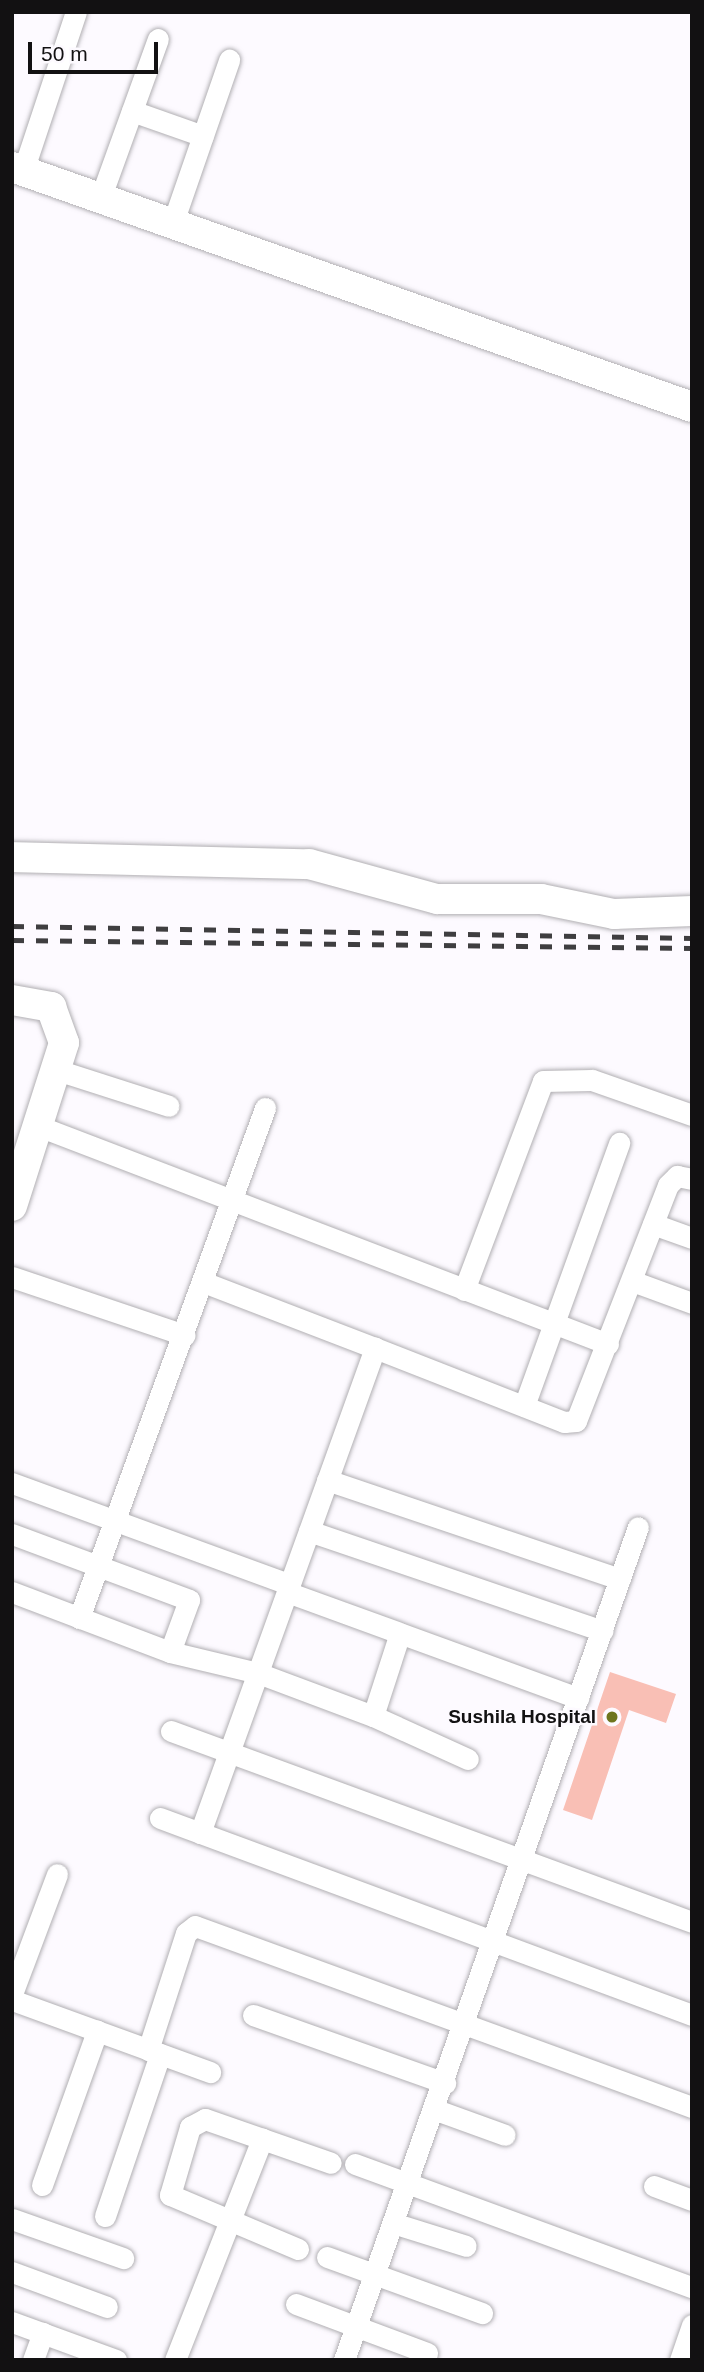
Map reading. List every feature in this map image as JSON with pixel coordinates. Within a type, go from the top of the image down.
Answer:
[{"type":"street","points":[[76,12],[18,169],[692,407]]},
{"type":"street","points":[[100,199],[158,39]]},
{"type":"street","points":[[172,225],[229,60]]},
{"type":"street","points":[[132,111],[203,136]]},
{"type":"street","points":[[12,857],[309,863],[437,899],[541,899],[614,914],[692,911]]},
{"type":"street","points":[[12,1000],[51,1007],[64,1043],[60,1071],[41,1126],[18,1174],[12,1206]]},
{"type":"street","points":[[60,1071],[169,1106]]},
{"type":"street","points":[[464,1290],[543,1081],[593,1080],[692,1115]]},
{"type":"street","points":[[79,1618],[110,1520],[184,1335],[265,1108]]},
{"type":"street","points":[[41,1126],[608,1344]]},
{"type":"street","points":[[524,1406],[619,1143]]},
{"type":"street","points":[[203,1282],[524,1406],[576,1421],[672,1178],[692,1179]]},
{"type":"street","points":[[653,1224],[692,1238]]},
{"type":"street","points":[[12,1277],[184,1335]]},
{"type":"street","points":[[632,1281],[692,1303]]},
{"type":"street","points":[[200,1833],[375,1348]]},
{"type":"street","points":[[327,1480],[620,1579]]},
{"type":"street","points":[[12,1483],[400,1633],[578,1698]]},
{"type":"street","points":[[344,2360],[446,2083],[638,1527]]},
{"type":"street","points":[[309,1531],[602,1631]]},
{"type":"street","points":[[12,1534],[190,1600],[170,1652]]},
{"type":"street","points":[[12,1592],[170,1652],[258,1673],[373,1716],[468,1759]]},
{"type":"street","points":[[373,1716],[400,1633]]},
{"type":"street","points":[[171,1731],[521,1862],[692,1922]]},
{"type":"street","points":[[160,1818],[492,1945],[692,2015]]},
{"type":"street","points":[[12,1994],[57,1874]]},
{"type":"street","points":[[105,2216],[186,1933],[195,1926],[464,2027],[692,2107]]},
{"type":"street","points":[[12,2000],[210,2072]]},
{"type":"street","points":[[253,2015],[446,2083]]},
{"type":"street","points":[[42,2185],[97,2031]]},
{"type":"street","points":[[436,2110],[505,2135]]},
{"type":"street","points":[[298,2249],[176,2200],[171,2179],[198,2118],[331,2163]]},
{"type":"street","points":[[175,2360],[233,2224],[262,2139]]},
{"type":"street","points":[[355,2164],[692,2287]]},
{"type":"street","points":[[654,2186],[692,2200]]},
{"type":"street","points":[[12,2219],[123,2258]]},
{"type":"street","points":[[396,2224],[466,2246]]},
{"type":"street","points":[[327,2257],[482,2314]]},
{"type":"street","points":[[12,2272],[107,2307]]},
{"type":"street","points":[[296,2304],[427,2353]]},
{"type":"street","points":[[12,2322],[116,2360]]},
{"type":"street","points":[[680,2360],[692,2325]]},
{"type":"street","points":[[33,2360],[43,2333]]},
{"type":"building","points":[[610,1672],[676,1694],[666,1723],[629,1710],[592,1820],[563,1810]]},
{"type":"railway","points":[[12,926],[692,938]]},
{"type":"railway","points":[[12,940],[692,948]]},
{"type":"place","name":"Sushila Hospital","points":[[612,1717]]}]
